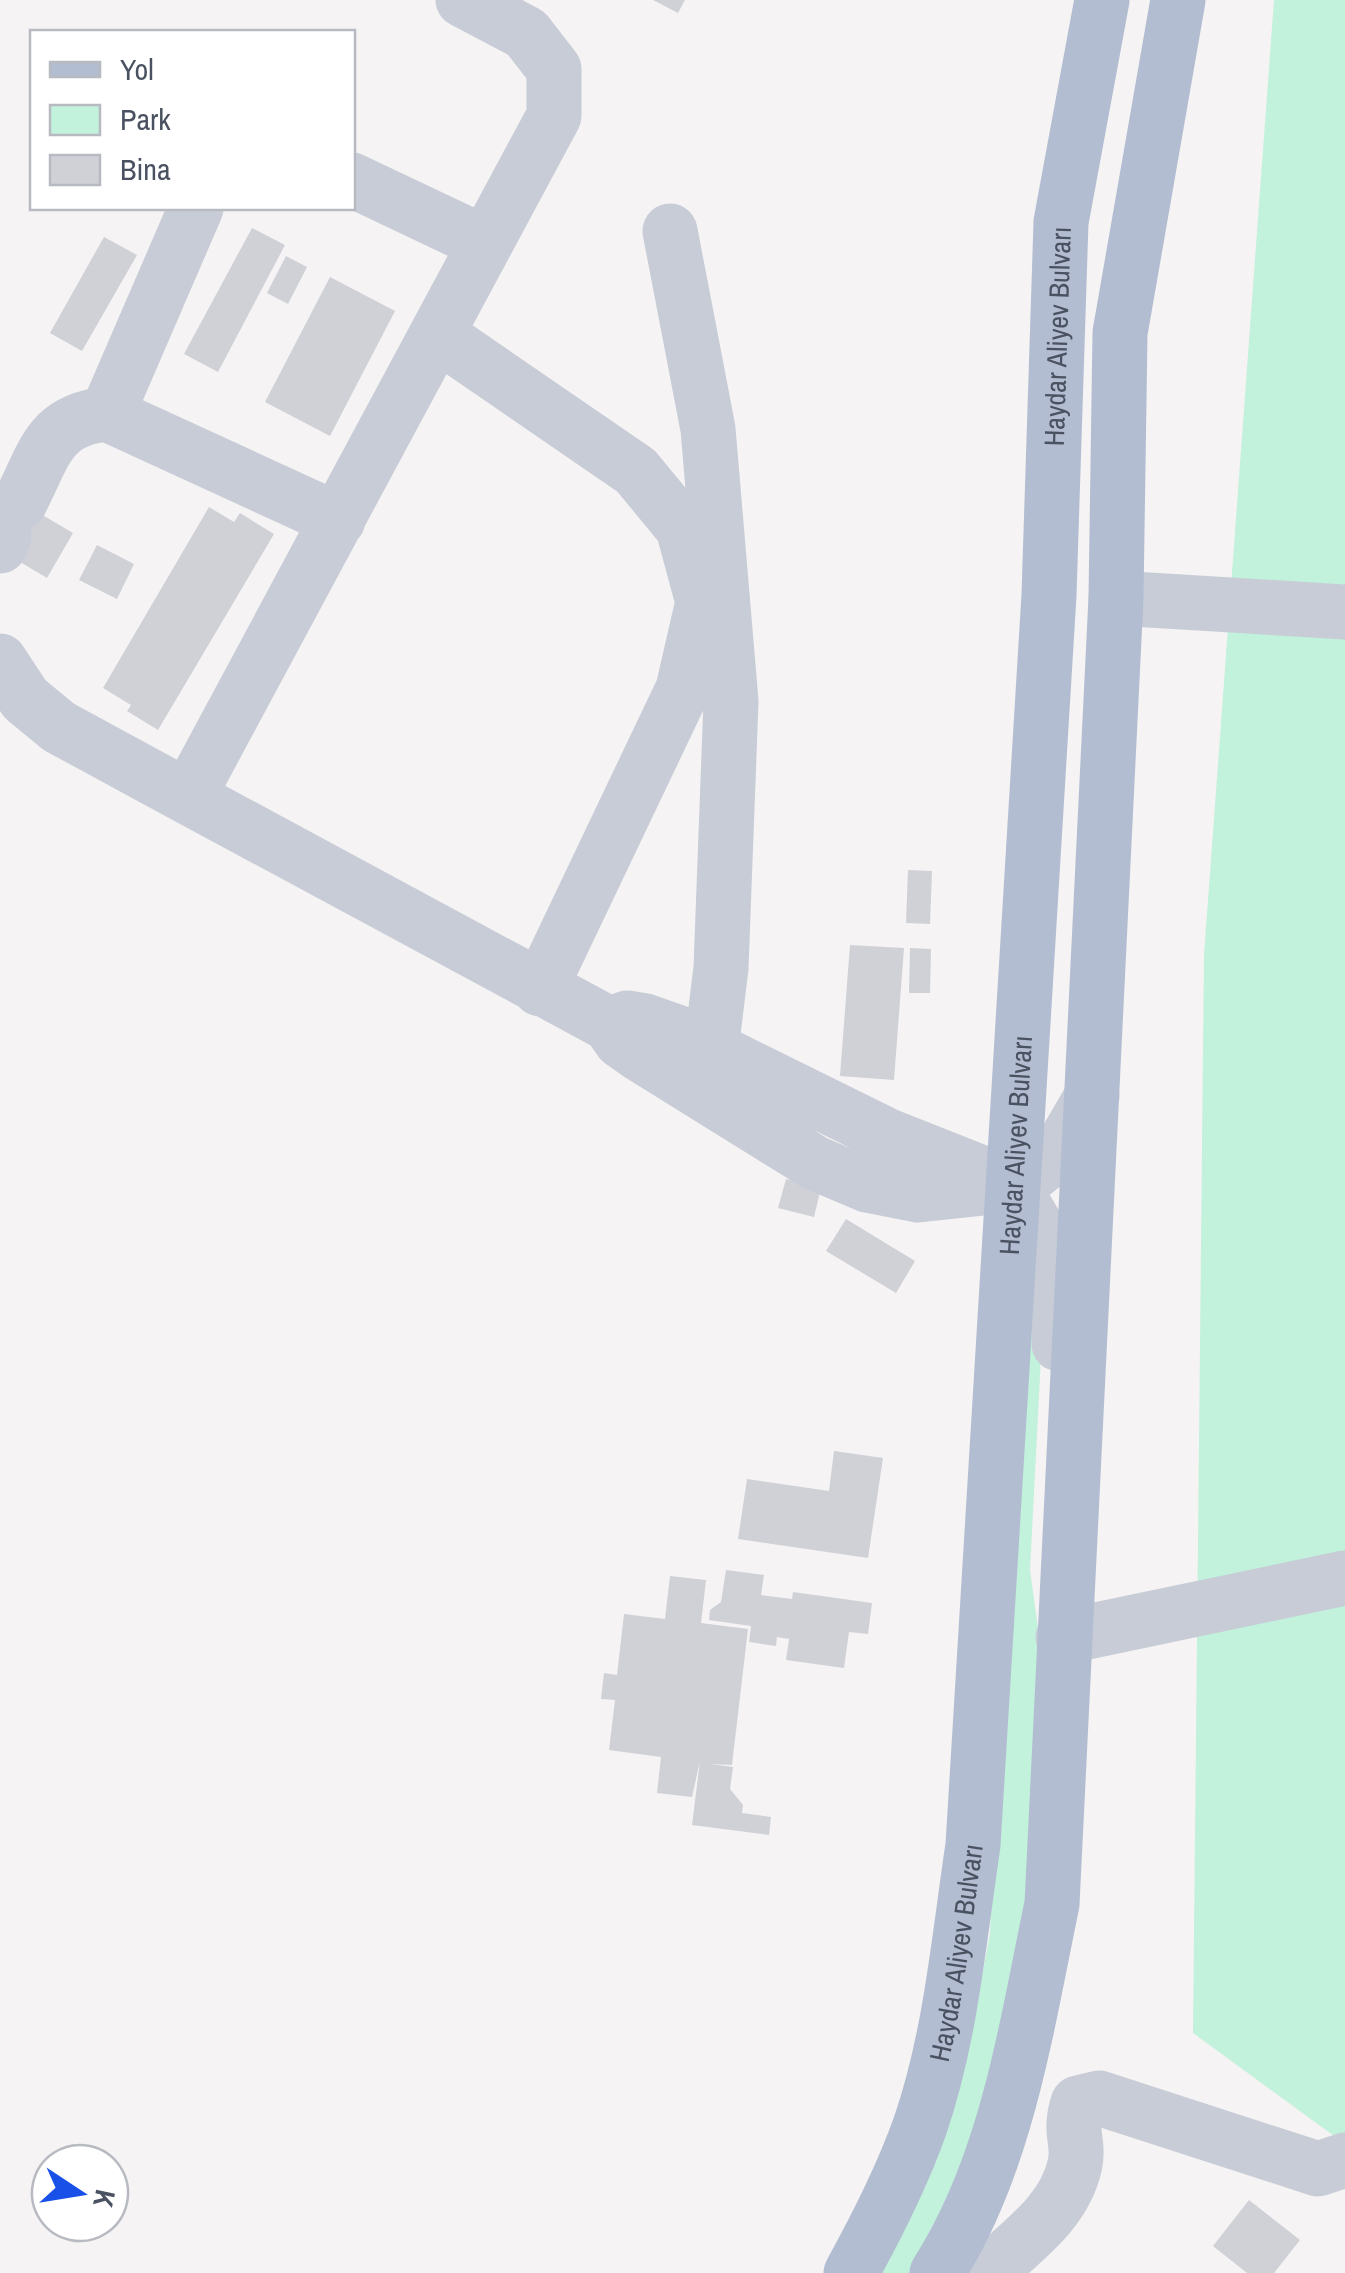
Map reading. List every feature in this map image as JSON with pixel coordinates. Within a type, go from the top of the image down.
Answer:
[{"type":"main road","name":"Haydar Aliyev Bulvarı","points":[[851,2273],[882,2217],[921,2125],[948,2017],[973,1845],[1050,595],[1061,222],[1102,0]]},
{"type":"main road","points":[[967,2266],[986,2172],[1017,2072],[1052,1904],[1116,598],[1120,333],[1178,0]]},
{"type":"main road","points":[[1050,595],[1116,598]]},
{"type":"street","points":[[188,797],[554,116],[554,69],[526,33],[463,0]]},
{"type":"street","points":[[355,181],[485,243]]},
{"type":"street","points":[[107,414],[195,210]]},
{"type":"street","points":[[670,231],[708,429],[731,701],[709,1072]]},
{"type":"street","points":[[438,335],[636,471],[683,528],[703,602],[683,689],[540,989]]},
{"type":"street","points":[[8,528],[56,434],[70,420],[107,414],[338,520]]},
{"type":"street","points":[[1116,598],[1345,612]]},
{"type":"street","points":[[0,662],[25,699],[59,727],[609,1024],[628,1018],[645,1021],[815,1163],[867,1185],[918,1195],[1012,1185],[1060,1151],[1092,1096]]},
{"type":"street","points":[[1012,1185],[1054,1256],[1060,1309],[1053,1447],[1063,1625],[1345,1578]]},
{"type":"street","points":[[967,2266],[1058,2208],[1076,2161],[1070,2127],[1078,2103],[1099,2098],[1318,2169],[1345,2160]]},
{"type":"green space","points":[[1274,0],[1345,0],[1345,2144],[1193,2033],[1204,955]]},
{"type":"green space","points":[[1023,1252],[1045,1279],[1030,1570],[1043,1665],[1027,1908],[997,2068],[934,2235],[912,2273],[874,2273],[965,2066],[990,1934]]},
{"type":"building","points":[[653,0],[685,0],[678,13]]},
{"type":"building","points":[[252,228],[285,245],[218,372],[184,354]]},
{"type":"building","points":[[104,237],[137,255],[82,351],[50,333]]},
{"type":"building","points":[[286,256],[307,267],[288,304],[267,293]]},
{"type":"building","points":[[330,277],[395,311],[330,436],[265,402]]},
{"type":"building","points":[[0,490],[73,533],[47,578],[20,562],[28,549],[0,532]]},
{"type":"building","points":[[209,507],[234,522],[240,513],[274,534],[158,730],[127,711],[131,705],[103,688]]},
{"type":"building","points":[[97,545],[134,564],[117,599],[79,580]]},
{"type":"building","points":[[908,870],[932,871],[930,924],[906,923]]},
{"type":"building","points":[[850,945],[904,948],[894,1080],[840,1076]]},
{"type":"building","points":[[910,948],[931,949],[930,993],[909,993]]},
{"type":"building","points":[[786,1179],[821,1188],[814,1217],[778,1208]]},
{"type":"building","points":[[846,1219],[915,1261],[896,1293],[826,1251]]},
{"type":"building","points":[[834,1451],[883,1458],[868,1558],[738,1539],[747,1479],[829,1491]]},
{"type":"building","points":[[726,1570],[764,1575],[761,1595],[792,1599],[793,1592],[872,1603],[868,1634],[849,1632],[844,1668],[786,1660],[789,1639],[777,1637],[776,1646],[749,1642],[751,1626],[709,1620],[710,1610],[721,1602]]},
{"type":"building","points":[[670,1576],[706,1580],[701,1623],[748,1629],[732,1765],[711,1764],[733,1767],[730,1789],[743,1805],[742,1813],[771,1817],[769,1835],[692,1825],[700,1761],[692,1797],[657,1793],[661,1757],[609,1750],[615,1700],[601,1699],[604,1673],[617,1675],[624,1614],[665,1619]]},
{"type":"building","points":[[1249,2200],[1300,2240],[1274,2273],[1247,2273],[1213,2246]]}]
